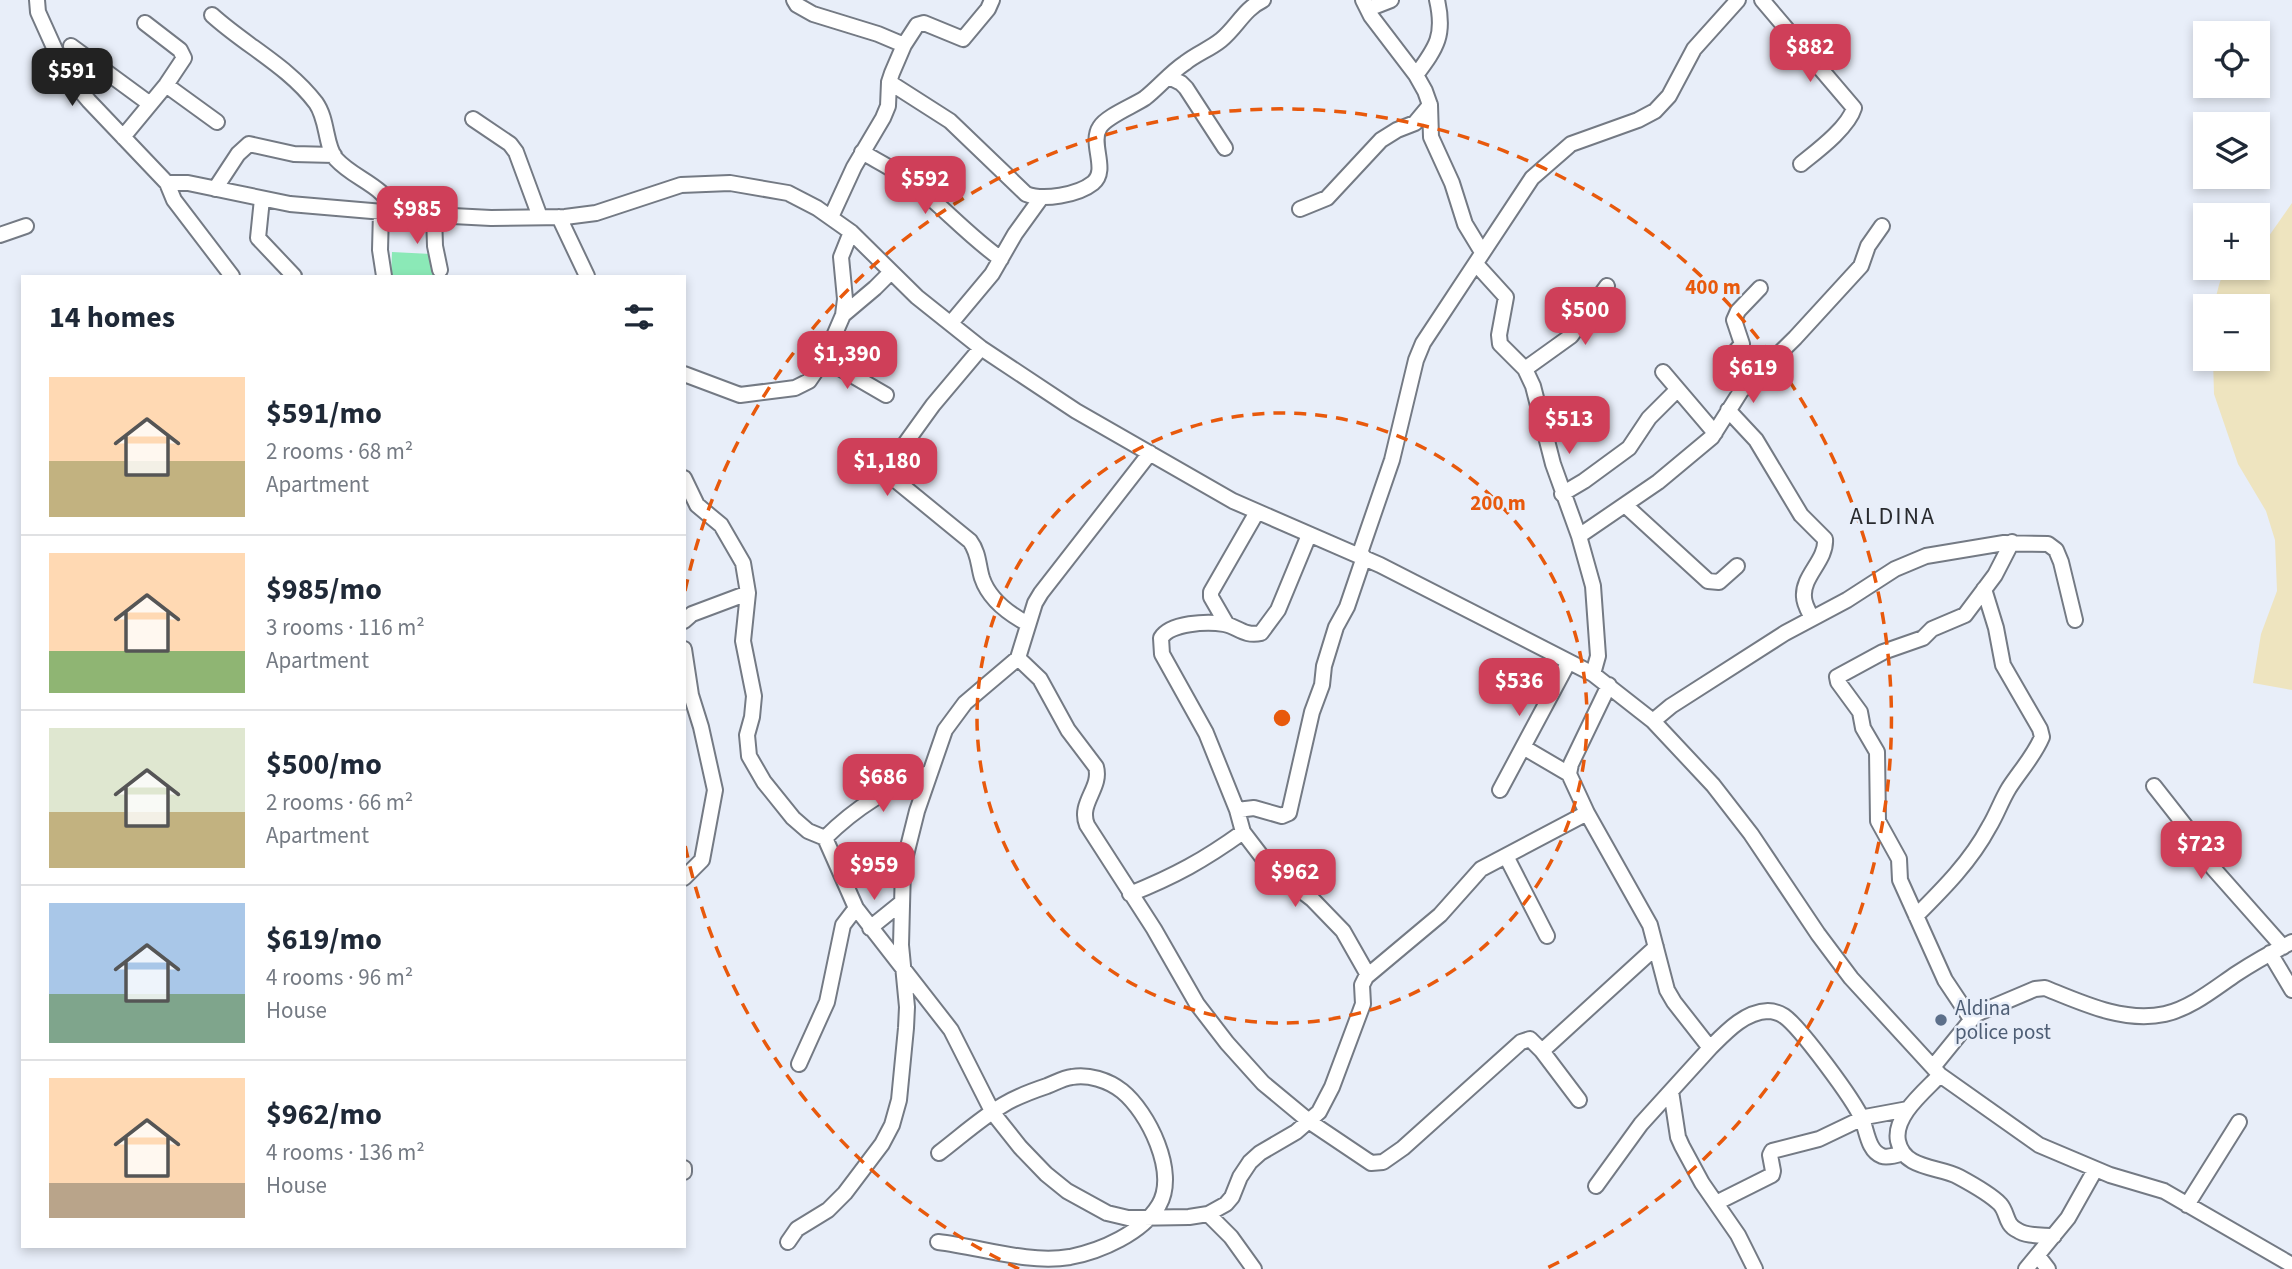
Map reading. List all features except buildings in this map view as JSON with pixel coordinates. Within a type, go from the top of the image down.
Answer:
[{"type":"street","points":[[37,0],[38,12],[61,63],[82,93],[167,183],[180,209],[231,275]]},
{"type":"street","points":[[794,0],[797,5],[813,14],[904,45]]},
{"type":"street","points":[[831,218],[862,152],[886,111],[889,82],[904,45],[917,25],[921,23],[947,35],[965,39],[992,0]]},
{"type":"street","points":[[889,82],[950,121],[1026,194],[1041,198],[1078,190],[1096,180],[1099,168],[1099,127],[1143,99],[1186,62],[1224,38],[1238,20],[1263,0]]},
{"type":"street","points":[[1391,0],[1365,5],[1425,91],[1430,105],[1431,133],[1452,183],[1465,224],[1479,258],[1506,297],[1499,335],[1500,344],[1525,369],[1533,386],[1562,494],[1579,536],[1595,598],[1598,656],[1593,674]]},
{"type":"street","points":[[1416,75],[1440,35],[1437,0]]},
{"type":"street","points":[[1237,810],[1254,808],[1282,816],[1289,813],[1312,712],[1322,685],[1324,666],[1336,627],[1347,607],[1392,460],[1416,360],[1435,324],[1524,187],[1559,153],[1581,139],[1647,116],[1662,105],[1694,49],[1738,0]]},
{"type":"street","points":[[1762,0],[1854,108],[1841,128],[1801,164]]},
{"type":"street","points":[[212,15],[292,77],[321,111],[334,155],[387,198],[388,213],[380,250],[384,275]]},
{"type":"street","points":[[123,136],[183,62],[183,54],[145,23]]},
{"type":"street","points":[[71,46],[150,104]]},
{"type":"street","points":[[1169,77],[1185,88],[1225,148]]},
{"type":"street","points":[[166,86],[216,122]]},
{"type":"street","points":[[1300,209],[1326,198],[1381,140],[1415,123],[1430,105]]},
{"type":"street","points":[[473,119],[510,144],[516,152],[540,217]]},
{"type":"street","points":[[1415,123],[1431,133]]},
{"type":"street","points":[[215,189],[231,164],[249,144],[295,154],[334,155]]},
{"type":"street","points":[[862,152],[912,182],[1001,260]]},
{"type":"street","points":[[167,183],[188,183],[290,204],[388,213],[540,217],[596,213],[674,186],[730,183],[788,193],[851,232],[917,297],[981,348],[1076,411],[1257,512],[1362,556],[1593,674],[1609,685],[1653,721],[1731,808],[1851,978],[1937,1071],[2031,1141],[2095,1170],[2156,1188],[2292,1265]]},
{"type":"street","points":[[951,323],[992,274],[1015,234],[1041,198]]},
{"type":"street","points":[[262,199],[258,238],[293,275]]},
{"type":"street","points":[[434,215],[435,246],[440,270]]},
{"type":"street","points":[[559,217],[587,275]]},
{"type":"street","points":[[0,235],[26,226]]},
{"type":"street","points":[[1579,536],[1675,469],[1716,433],[1741,391],[1795,338],[1861,265],[1868,246],[1882,226]]},
{"type":"street","points":[[686,375],[733,393],[754,395],[800,387],[812,379],[843,315],[845,299],[841,257],[851,232]]},
{"type":"street","points":[[843,315],[891,272]]},
{"type":"street","points":[[1525,369],[1571,336],[1607,286]]},
{"type":"street","points":[[1741,391],[1726,368],[1728,360],[1742,344],[1734,320],[1735,315],[1760,288]]},
{"type":"street","points":[[981,348],[933,405],[889,466],[888,474],[970,541],[976,551],[982,578],[988,590],[1008,612],[1028,624]]},
{"type":"street","points":[[824,359],[886,395]]},
{"type":"street","points":[[1663,372],[1716,433]]},
{"type":"street","points":[[1562,494],[1629,448],[1649,418],[1677,390]]},
{"type":"street","points":[[1728,410],[1756,440],[1801,515],[1825,539],[1825,550],[1804,591],[1804,600],[1812,618]]},
{"type":"street","points":[[788,1242],[797,1229],[828,1210],[845,1193],[882,1144],[892,1125],[898,1100],[907,1007],[901,903],[903,867],[929,773],[949,724],[965,703],[1018,658],[1041,593],[1150,453]]},
{"type":"street","points":[[686,482],[697,505],[721,525],[743,563],[748,593],[743,641],[754,696],[747,735],[749,757],[764,782],[793,818],[808,831],[825,838],[856,908],[951,1030],[993,1112],[1020,1147],[1066,1191],[1107,1213],[1128,1218],[1147,1218],[1208,1214],[1218,1210],[1232,1197],[1250,1162],[1310,1122],[1319,1112],[1332,1087],[1363,1004],[1362,985],[1368,975],[1440,915],[1481,869],[1587,813]]},
{"type":"street","points":[[1625,505],[1708,581],[1719,582],[1737,566]]},
{"type":"street","points":[[1257,512],[1211,592],[1211,597],[1226,624],[1235,630],[1258,635],[1265,631],[1278,610],[1309,535]]},
{"type":"street","points":[[1971,1019],[1945,980],[1900,880],[1899,859],[1878,821],[1877,752],[1863,728],[1860,712],[1837,677],[1882,652],[1923,638],[1932,629],[1962,617],[1995,575],[2012,542]]},
{"type":"street","points":[[1653,721],[1671,706],[1895,569],[1939,554],[2012,542],[2042,542],[2056,550],[2075,620]]},
{"type":"street","points":[[1916,916],[1951,880],[1972,853],[2042,737],[2003,666],[1996,628],[1984,589]]},
{"type":"street","points":[[686,619],[692,614],[748,593]]},
{"type":"street","points":[[1226,624],[1204,622],[1173,627],[1163,634],[1160,645],[1168,667],[1206,733],[1243,832],[1269,866],[1312,899],[1343,931],[1368,975]]},
{"type":"street","points":[[1018,658],[1040,680],[1068,730],[1096,767],[1098,774],[1084,808],[1084,819],[1097,844],[1154,929],[1197,1004],[1263,1083],[1310,1122],[1371,1163],[1380,1163],[1403,1148],[1456,1098],[1528,1038],[1542,1051],[1579,1100]]},
{"type":"street","points":[[686,662],[691,695],[715,790],[703,856],[699,864],[686,876]]},
{"type":"street","points":[[1500,790],[1568,663]]},
{"type":"street","points":[[1569,774],[1571,764],[1609,685]]},
{"type":"street","points":[[1523,747],[1569,774],[1587,813],[1650,925],[1662,975],[1674,1002],[1710,1048]]},
{"type":"street","points":[[825,838],[854,813],[881,795],[929,773]]},
{"type":"street","points":[[2154,786],[2181,819],[2213,868],[2282,947],[2292,990]]},
{"type":"street","points":[[1130,894],[1208,858],[1243,832]]},
{"type":"street","points":[[1506,856],[1547,936]]},
{"type":"street","points":[[870,928],[901,903]]},
{"type":"street","points":[[799,1064],[827,1002],[843,925],[856,908]]},
{"type":"street","points":[[1542,1051],[1656,947]]},
{"type":"street","points":[[2054,1236],[2015,1230],[1996,1201],[1959,1177],[1923,1166],[1903,1153],[1898,1136],[1899,1127],[1971,1019],[1988,1007],[2040,988],[2118,1014],[2162,1015],[2196,1000],[2282,947]]},
{"type":"street","points":[[1596,1186],[1641,1124],[1710,1048],[1733,1026],[1767,1011],[1777,1012],[1786,1018],[1832,1074],[1862,1119],[1866,1136],[1878,1153],[1885,1157],[1903,1153]]},
{"type":"street","points":[[939,1153],[1003,1105],[1070,1077],[1090,1076],[1122,1091],[1145,1118],[1162,1155],[1166,1178],[1160,1204],[1134,1231],[1103,1249],[1048,1259],[939,1242]]},
{"type":"street","points":[[1671,1091],[1678,1138],[1702,1183],[1738,1235],[1755,1269]]},
{"type":"street","points":[[1716,1203],[1772,1175],[1772,1151],[1819,1139],[1862,1119],[1908,1110]]},
{"type":"street","points":[[2187,1205],[2239,1122]]},
{"type":"street","points":[[2026,1269],[2076,1206],[2095,1170]]},
{"type":"street","points":[[1208,1214],[1231,1237],[1254,1269]]},
{"type":"street","points":[[2038,1256],[2048,1269]]},
{"type":"green space","points":[[392,252],[431,254],[442,275],[391,275]]},
{"type":"sand","points":[[2292,203],[2292,690],[2253,683],[2261,634],[2277,591],[2275,540],[2266,511],[2238,464],[2214,394],[2213,371],[2270,371],[2270,294],[2217,294],[2221,280],[2270,280],[2270,234]]},
{"type":"place","name":"Aldina police post","points":[[1941,1020]]},
{"type":"district","name":"ALDINA","points":[[1893,516]]}]
